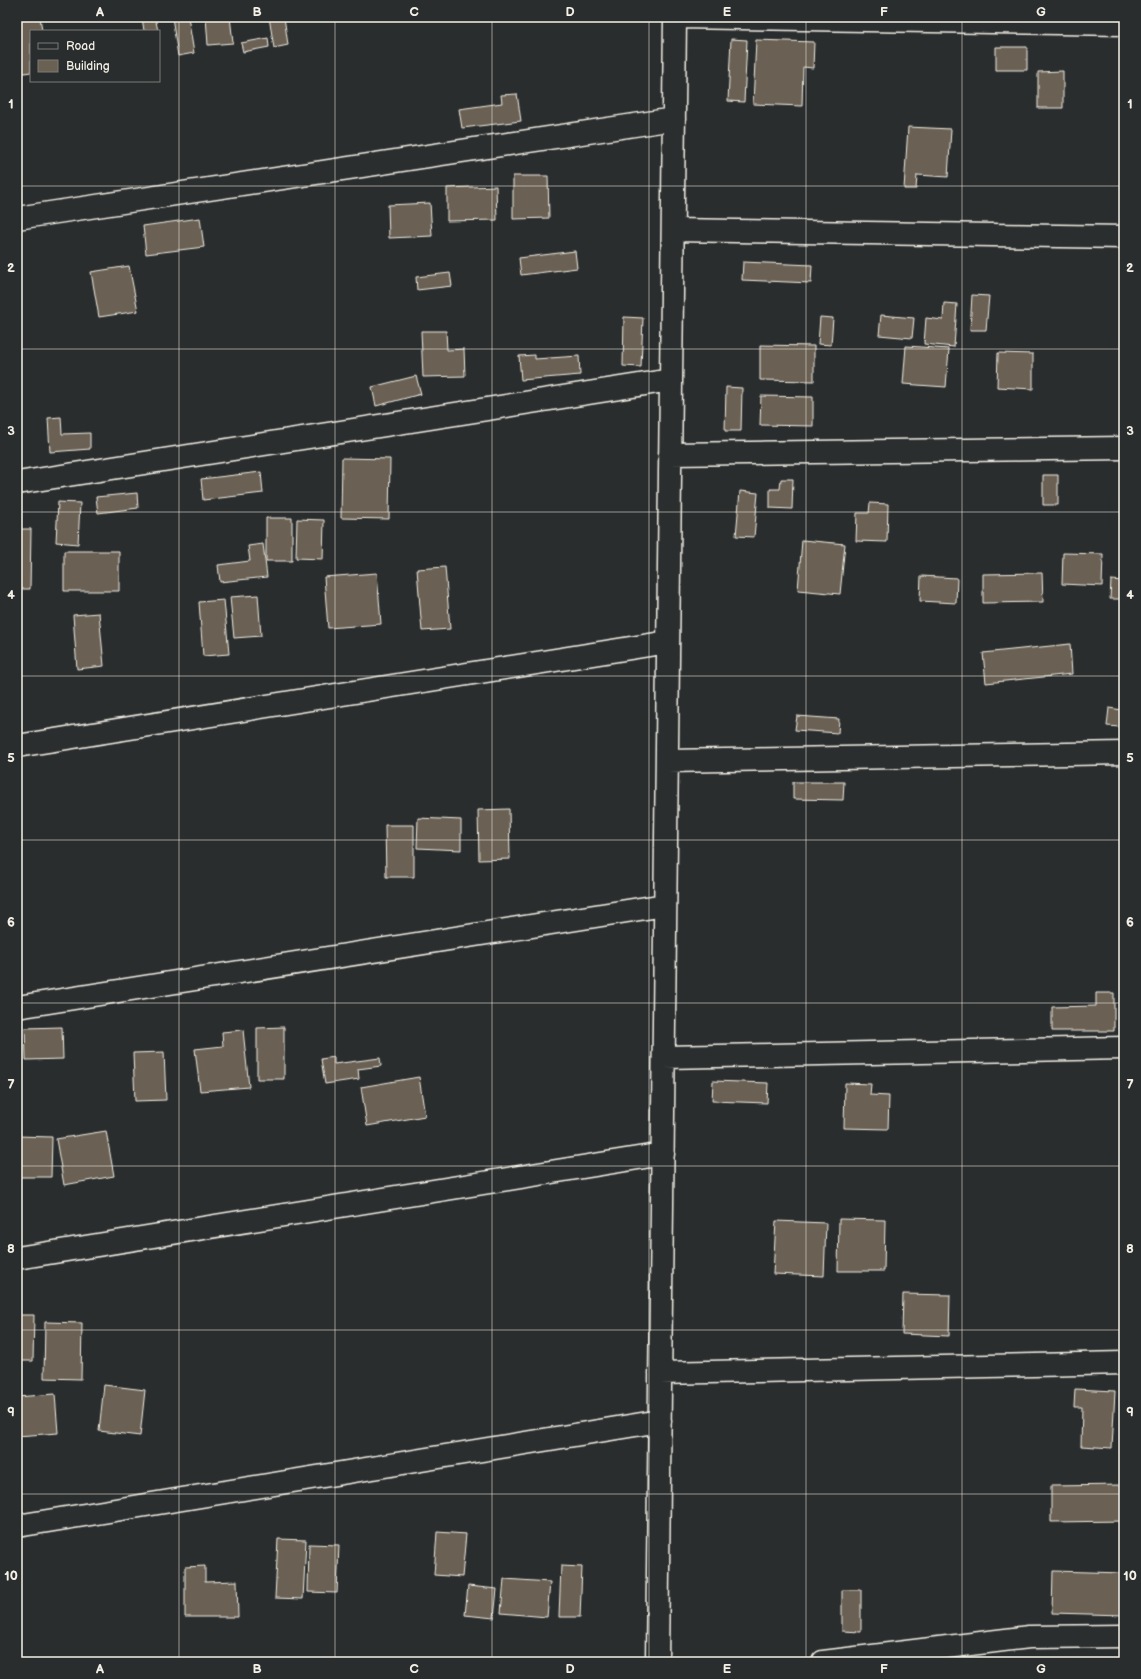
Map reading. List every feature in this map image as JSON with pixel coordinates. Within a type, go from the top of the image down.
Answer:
[{"type":"street","points":[[657,1662],[675,17]]},
{"type":"street","points":[[679,17],[1124,24]]},
{"type":"street","points":[[17,218],[674,119]]},
{"type":"street","points":[[673,230],[1124,237]]},
{"type":"street","points":[[17,483],[671,380]]},
{"type":"street","points":[[670,454],[1124,448]]},
{"type":"street","points":[[17,746],[668,642]]},
{"type":"street","points":[[667,761],[1124,753]]},
{"type":"street","points":[[17,1007],[665,906]]},
{"type":"street","points":[[664,1057],[1124,1048]]},
{"type":"street","points":[[17,1258],[663,1154]]},
{"type":"street","points":[[660,1373],[1124,1363]]},
{"type":"street","points":[[17,1526],[660,1421]]},
{"type":"street","points":[[823,1662],[1029,1637],[1124,1636]]},
{"type":"building","points":[[17,17],[40,17],[42,30],[30,30],[30,72],[17,74]]},
{"type":"building","points":[[142,17],[155,17],[158,30],[144,30]]},
{"type":"building","points":[[172,17],[188,17],[194,53],[178,56]]},
{"type":"building","points":[[206,17],[230,17],[233,43],[208,45]]},
{"type":"building","points":[[269,17],[284,17],[288,45],[274,48]]},
{"type":"building","points":[[268,38],[269,47],[243,52],[241,43]]},
{"type":"building","points":[[731,39],[747,40],[744,102],[728,101]]},
{"type":"building","points":[[756,40],[814,42],[813,68],[803,67],[802,106],[753,104]]},
{"type":"building","points":[[996,47],[1027,47],[1027,70],[996,70]]},
{"type":"building","points":[[1063,71],[1063,108],[1038,108],[1038,72]]},
{"type":"building","points":[[517,94],[521,121],[462,128],[459,109],[502,103],[501,95]]},
{"type":"building","points":[[908,127],[951,129],[948,177],[917,175],[916,189],[904,189]]},
{"type":"building","points":[[513,176],[548,176],[549,218],[513,219]]},
{"type":"building","points":[[496,186],[497,220],[447,221],[447,188]]},
{"type":"building","points":[[430,203],[432,236],[389,238],[388,205]]},
{"type":"building","points":[[200,218],[204,247],[146,254],[143,226]]},
{"type":"building","points":[[575,251],[577,268],[521,275],[519,258]]},
{"type":"building","points":[[743,262],[812,265],[811,283],[742,280]]},
{"type":"building","points":[[129,266],[138,311],[99,317],[91,272]]},
{"type":"building","points":[[450,273],[452,286],[417,290],[416,277]]},
{"type":"building","points":[[17,295],[21,320],[17,321]]},
{"type":"building","points":[[972,295],[989,296],[986,330],[970,330]]},
{"type":"building","points":[[944,303],[957,304],[954,347],[924,344],[926,318],[943,320]]},
{"type":"building","points":[[881,315],[914,318],[912,338],[879,335]]},
{"type":"building","points":[[624,317],[643,318],[641,367],[623,366]]},
{"type":"building","points":[[820,317],[833,318],[831,345],[818,344]]},
{"type":"building","points":[[421,331],[446,331],[447,350],[464,349],[465,376],[423,377]]},
{"type":"building","points":[[760,345],[814,346],[814,381],[760,380]]},
{"type":"building","points":[[906,346],[949,349],[946,387],[903,384]]},
{"type":"building","points":[[998,353],[1033,354],[1033,389],[997,387]]},
{"type":"building","points":[[535,355],[535,359],[579,356],[580,375],[521,380],[519,356]]},
{"type":"building","points":[[416,376],[421,394],[376,406],[372,387]]},
{"type":"building","points":[[726,387],[742,388],[741,431],[725,431]]},
{"type":"building","points":[[761,396],[813,397],[813,426],[760,425]]},
{"type":"building","points":[[61,417],[62,434],[90,433],[90,449],[50,452],[48,418]]},
{"type":"building","points":[[342,458],[390,459],[389,519],[341,518]]},
{"type":"building","points":[[261,472],[263,493],[203,500],[201,479]]},
{"type":"building","points":[[1043,475],[1058,475],[1058,505],[1043,505]]},
{"type":"building","points":[[781,479],[793,479],[792,509],[770,508],[770,489],[780,489]]},
{"type":"building","points":[[740,491],[758,493],[754,537],[736,536]]},
{"type":"building","points":[[137,493],[138,508],[98,513],[96,497]]},
{"type":"building","points":[[58,502],[80,503],[78,544],[56,542]]},
{"type":"building","points":[[870,503],[888,504],[887,542],[856,541],[857,513],[869,513]]},
{"type":"building","points":[[266,518],[292,518],[292,561],[266,561]]},
{"type":"building","points":[[297,519],[324,520],[323,559],[296,558]]},
{"type":"building","points":[[17,529],[31,529],[30,589],[17,589]]},
{"type":"building","points":[[802,540],[845,544],[840,594],[798,590]]},
{"type":"building","points":[[263,544],[267,577],[220,582],[218,565],[250,561],[248,546]]},
{"type":"building","points":[[64,551],[119,551],[119,591],[64,591]]},
{"type":"building","points":[[1063,553],[1103,554],[1102,586],[1062,584]]},
{"type":"building","points":[[445,567],[450,629],[422,631],[417,569]]},
{"type":"building","points":[[377,573],[381,624],[328,628],[324,577]]},
{"type":"building","points":[[1042,573],[1043,602],[983,603],[983,574]]},
{"type":"building","points":[[921,576],[957,578],[956,603],[920,601]]},
{"type":"building","points":[[1111,580],[1124,581],[1124,599],[1110,599]]},
{"type":"building","points":[[258,595],[261,636],[234,638],[230,597]]},
{"type":"building","points":[[224,600],[229,654],[203,656],[199,602]]},
{"type":"building","points":[[99,613],[104,666],[77,669],[73,615]]},
{"type":"building","points":[[1070,644],[1072,674],[986,683],[983,653]]},
{"type":"building","points":[[1109,708],[1122,710],[1120,727],[1107,726]]},
{"type":"building","points":[[797,716],[839,719],[838,733],[795,730]]},
{"type":"building","points":[[793,782],[844,782],[843,800],[793,799]]},
{"type":"building","points":[[509,809],[510,859],[479,860],[478,810]]},
{"type":"building","points":[[418,818],[461,820],[461,850],[417,848]]},
{"type":"building","points":[[385,825],[414,825],[414,877],[386,877]]},
{"type":"building","points":[[1096,993],[1114,993],[1114,1031],[1052,1031],[1052,1007],[1096,1006]]},
{"type":"building","points":[[62,1027],[63,1059],[26,1060],[25,1028]]},
{"type":"building","points":[[284,1027],[284,1079],[257,1079],[257,1028]]},
{"type":"building","points":[[243,1030],[249,1087],[200,1091],[195,1049],[223,1046],[222,1032]]},
{"type":"building","points":[[164,1052],[166,1100],[135,1101],[133,1053]]},
{"type":"building","points":[[334,1057],[334,1064],[380,1058],[381,1066],[358,1069],[359,1079],[325,1084],[321,1059]]},
{"type":"building","points":[[419,1077],[425,1116],[367,1126],[361,1087]]},
{"type":"building","points":[[713,1081],[768,1083],[767,1103],[712,1101]]},
{"type":"building","points":[[845,1083],[871,1084],[870,1095],[889,1096],[888,1129],[844,1128]]},
{"type":"building","points":[[106,1131],[114,1176],[64,1185],[56,1139]]},
{"type":"building","points":[[17,1136],[52,1137],[51,1177],[17,1177]]},
{"type":"building","points":[[839,1219],[885,1220],[884,1271],[838,1271]]},
{"type":"building","points":[[776,1221],[826,1223],[824,1276],[773,1274]]},
{"type":"building","points":[[903,1294],[950,1295],[949,1336],[902,1334]]},
{"type":"building","points":[[17,1315],[34,1315],[33,1361],[17,1361]]},
{"type":"building","points":[[45,1322],[82,1323],[81,1379],[44,1378]]},
{"type":"building","points":[[104,1385],[145,1390],[140,1436],[99,1431]]},
{"type":"building","points":[[1075,1389],[1115,1391],[1112,1448],[1081,1446],[1082,1407],[1074,1407]]},
{"type":"building","points":[[55,1394],[58,1433],[17,1436],[17,1397]]},
{"type":"building","points":[[1124,1485],[1124,1521],[1051,1522],[1051,1486]]},
{"type":"building","points":[[437,1532],[466,1534],[462,1577],[434,1575]]},
{"type":"building","points":[[278,1539],[306,1540],[303,1599],[275,1598]]},
{"type":"building","points":[[309,1544],[339,1545],[337,1593],[308,1592]]},
{"type":"building","points":[[205,1566],[205,1582],[237,1581],[238,1617],[185,1617],[185,1567]]},
{"type":"building","points":[[561,1566],[582,1567],[580,1617],[559,1617]]},
{"type":"building","points":[[1053,1571],[1124,1573],[1124,1615],[1052,1613]]},
{"type":"building","points":[[504,1579],[550,1582],[547,1617],[501,1613]]},
{"type":"building","points":[[468,1586],[497,1589],[494,1618],[465,1615]]},
{"type":"building","points":[[842,1590],[861,1590],[861,1632],[842,1631]]}]
